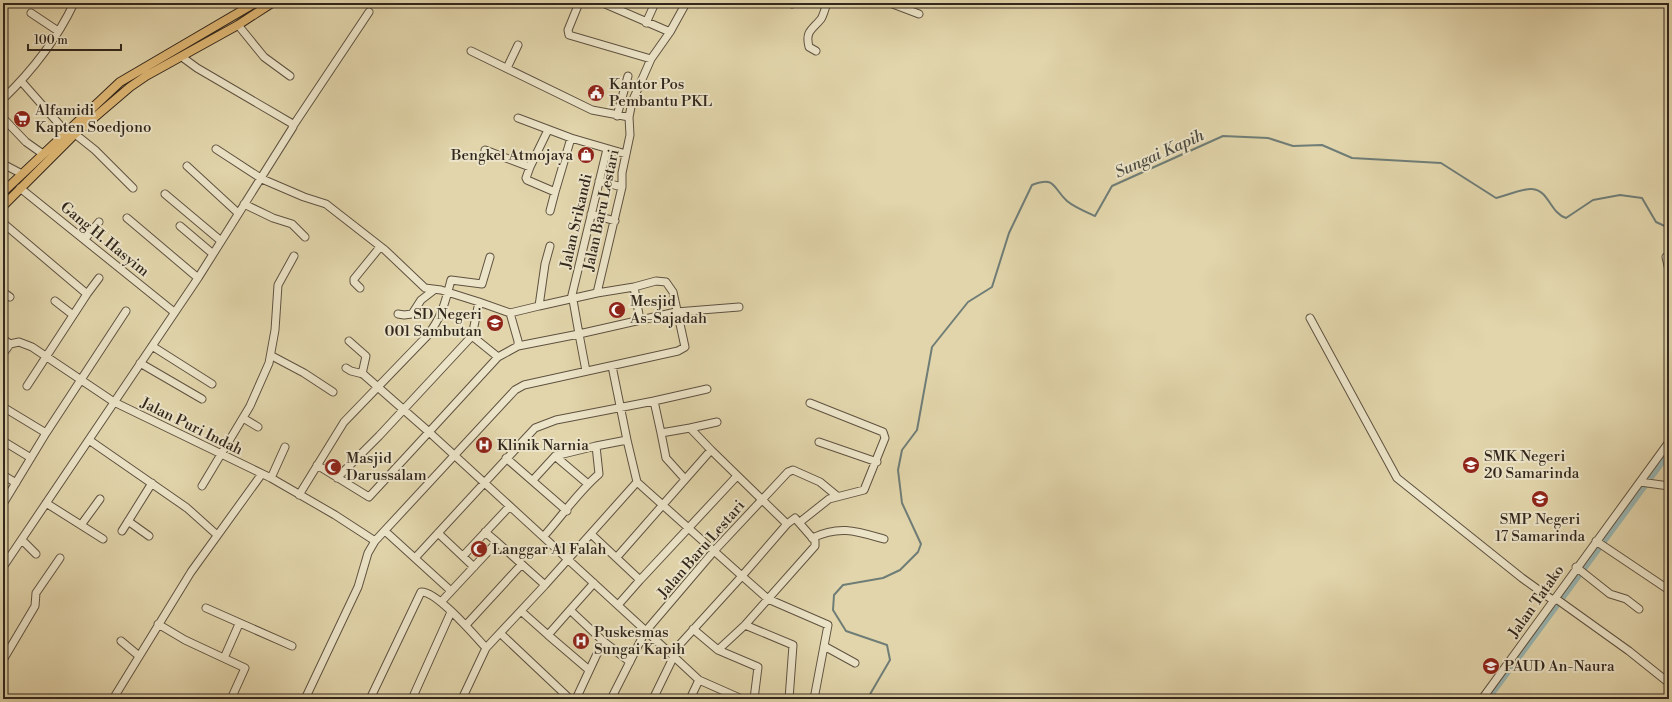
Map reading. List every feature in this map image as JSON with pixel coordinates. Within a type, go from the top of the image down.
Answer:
[{"type":"main road","points":[[3,192],[107,92],[130,75],[255,3]]},
{"type":"main road","points":[[3,206],[75,134],[130,87],[146,76],[238,25],[272,3]]},
{"type":"main road","points":[[52,145],[59,151]]},
{"type":"street","points":[[3,99],[21,82],[58,31],[74,3]]},
{"type":"street","points":[[579,3],[568,30],[569,35],[651,59]]},
{"type":"street","points":[[603,3],[646,23],[670,32]]},
{"type":"street","points":[[646,23],[655,3]]},
{"type":"street","name":"Jalan Baru Lestari","points":[[612,366],[683,349],[685,344],[676,312],[673,292],[666,282],[656,281],[634,287],[597,293],[622,187],[622,173],[630,135],[632,102],[651,59],[670,32],[686,3]]},
{"type":"street","points":[[816,51],[809,47],[809,33],[812,27],[822,17],[827,3]]},
{"type":"street","points":[[890,3],[919,14]]},
{"type":"street","points":[[3,567],[198,278],[238,213],[262,178],[293,126],[369,12]]},
{"type":"street","points":[[31,13],[58,31]]},
{"type":"street","points":[[238,25],[264,57],[290,76]]},
{"type":"street","points":[[507,68],[518,45]]},
{"type":"street","points":[[471,51],[592,110],[617,116],[630,117]]},
{"type":"street","points":[[182,57],[197,68],[291,123],[293,126]]},
{"type":"street","points":[[617,116],[628,76]]},
{"type":"street","points":[[21,82],[66,132]]},
{"type":"street","points":[[3,118],[26,142],[43,154]]},
{"type":"street","points":[[518,118],[571,138],[626,154]]},
{"type":"street","points":[[548,130],[526,178],[527,180],[555,192]]},
{"type":"street","points":[[75,134],[95,150],[133,188]]},
{"type":"street","points":[[550,211],[571,138]]},
{"type":"street","points":[[216,149],[262,178],[304,197],[326,204],[380,247],[425,288],[441,290],[448,294],[479,302],[510,313],[572,300],[597,293]]},
{"type":"street","name":"Jalan Srikandi","points":[[572,300],[607,149]]},
{"type":"street","points":[[485,150],[530,167]]},
{"type":"street","points":[[3,164],[22,174]]},
{"type":"street","points":[[187,166],[238,213]]},
{"type":"street","points":[[599,181],[622,187]]},
{"type":"street","name":"Gang H. Hasyim","points":[[20,188],[174,312]]},
{"type":"street","points":[[165,194],[221,241]]},
{"type":"street","points":[[244,204],[273,218],[292,224],[305,237]]},
{"type":"street","points":[[591,214],[615,221]]},
{"type":"street","points":[[127,218],[198,278]]},
{"type":"street","points":[[85,239],[99,222]]},
{"type":"street","points":[[3,223],[87,294]]},
{"type":"street","points":[[180,226],[213,254]]},
{"type":"street","points":[[539,306],[545,264],[550,246]]},
{"type":"street","points":[[360,288],[354,282],[354,279],[380,247]]},
{"type":"street","points":[[202,486],[250,406],[272,356],[278,285],[294,256]]},
{"type":"street","points":[[299,494],[344,422],[437,324],[442,315],[452,279],[482,284],[490,257]]},
{"type":"street","points":[[1666,257],[1669,270]]},
{"type":"street","points":[[27,386],[99,278]]},
{"type":"street","points":[[634,287],[640,320]]},
{"type":"street","points":[[398,314],[412,314],[421,300],[434,290]]},
{"type":"street","points":[[3,292],[10,298]]},
{"type":"street","points":[[54,300],[73,315]]},
{"type":"street","points":[[572,300],[586,372]]},
{"type":"street","points":[[337,478],[472,336],[479,302]]},
{"type":"street","points":[[317,465],[370,496],[498,357],[518,346],[676,312],[739,307]]},
{"type":"street","points":[[3,504],[46,433],[126,311]]},
{"type":"street","points":[[510,313],[518,346]]},
{"type":"street","points":[[1310,318],[1397,478],[1481,546],[1629,651],[1669,683]]},
{"type":"street","points":[[472,336],[498,357]]},
{"type":"street","points":[[3,339],[10,344],[3,354]]},
{"type":"street","points":[[349,341],[366,356],[362,374]]},
{"type":"street","name":"Jalan Puri Indah","points":[[10,344],[24,343],[114,402],[261,475],[271,478],[375,541]]},
{"type":"street","points":[[152,346],[212,384]]},
{"type":"street","points":[[272,356],[304,373],[333,392]]},
{"type":"street","points":[[140,363],[202,400]]},
{"type":"street","points":[[305,699],[358,588],[368,553],[375,541],[519,387],[612,366],[637,482],[768,599],[827,624],[814,699]]},
{"type":"street","points":[[346,368],[362,374],[378,386],[509,507],[544,536],[567,560],[699,680],[726,696],[742,699]]},
{"type":"street","points":[[415,558],[483,482],[535,428],[540,425],[556,420],[707,389]]},
{"type":"street","points":[[654,401],[666,458],[684,478]]},
{"type":"street","points":[[800,522],[823,503],[838,496],[864,490],[885,438],[883,432],[810,403]]},
{"type":"street","points":[[3,407],[46,433]]},
{"type":"street","points":[[242,418],[258,427]]},
{"type":"street","points":[[661,433],[717,422]]},
{"type":"street","points":[[690,428],[787,524]]},
{"type":"street","points":[[89,440],[187,508],[216,534]]},
{"type":"street","points":[[533,480],[555,456],[627,440]]},
{"type":"street","points":[[3,441],[31,458]]},
{"type":"street","points":[[819,442],[876,462]]},
{"type":"street","name":"Jalan Tatako","points":[[1482,699],[1576,567],[1669,442]]},
{"type":"street","points":[[544,536],[567,511],[588,484],[599,474],[596,446]]},
{"type":"street","points":[[271,478],[285,447]]},
{"type":"street","points":[[617,557],[684,478],[711,450]]},
{"type":"street","points":[[555,456],[588,484]]},
{"type":"street","points":[[506,458],[567,511]]},
{"type":"street","name":"Jalan Baru Lestari","points":[[611,699],[646,632],[714,551],[792,469],[820,482],[838,496]]},
{"type":"street","points":[[3,475],[16,483]]},
{"type":"street","points":[[113,699],[158,624],[216,534],[261,475]]},
{"type":"street","points":[[618,605],[737,476]]},
{"type":"street","points":[[462,699],[486,648],[522,611],[637,482]]},
{"type":"street","points":[[1640,482],[1669,486]]},
{"type":"street","points":[[122,531],[152,483]]},
{"type":"street","points":[[81,525],[100,499]]},
{"type":"street","points":[[46,503],[103,539]]},
{"type":"street","points":[[463,556],[509,507]]},
{"type":"street","points":[[653,699],[672,656],[693,629],[794,517],[800,522],[812,538],[815,546],[745,625],[718,650]]},
{"type":"street","points":[[128,521],[149,536]]},
{"type":"street","points":[[812,538],[829,531],[842,529],[884,539]]},
{"type":"street","points":[[385,531],[451,591]]},
{"type":"street","points":[[485,532],[545,585]]},
{"type":"street","points":[[438,533],[474,567]]},
{"type":"street","points":[[591,534],[640,580]]},
{"type":"street","points":[[22,540],[36,554]]},
{"type":"street","points":[[1596,541],[1666,588]]},
{"type":"street","points":[[441,602],[497,542]]},
{"type":"street","points":[[3,669],[3,660],[35,606],[36,593],[60,558]]},
{"type":"street","points":[[466,625],[522,565]]},
{"type":"street","points":[[1576,567],[1610,594],[1626,599],[1639,608]]},
{"type":"street","points":[[548,635],[594,583]]},
{"type":"street","points":[[370,699],[419,593],[424,592],[441,602],[466,625],[486,648]]},
{"type":"street","points":[[206,608],[239,624],[292,646]]},
{"type":"street","points":[[570,610],[603,641],[630,662]]},
{"type":"street","points":[[522,611],[589,670]]},
{"type":"street","points":[[412,699],[451,612]]},
{"type":"street","points":[[158,624],[185,640],[242,666],[244,669],[232,699]]},
{"type":"street","points":[[224,658],[239,624]]},
{"type":"street","points":[[745,625],[793,645],[789,699]]},
{"type":"street","points":[[693,629],[718,650],[758,667],[754,699]]},
{"type":"street","points":[[500,633],[570,699]]},
{"type":"street","points":[[121,641],[139,656]]},
{"type":"street","points":[[576,699],[603,641]]},
{"type":"street","points":[[824,646],[854,663]]},
{"type":"street","points":[[690,699],[699,680]]},
{"type":"waterway","name":"Sungai Kapih","points":[[863,699],[869,696],[890,660],[887,645],[846,631],[833,610],[834,595],[843,585],[883,578],[900,570],[918,552],[921,544],[902,503],[898,470],[902,450],[917,430],[932,347],[968,302],[992,287],[1009,233],[1032,185],[1050,182],[1067,201],[1095,216],[1112,186],[1223,136],[1268,138],[1293,146],[1322,145],[1352,158],[1441,163],[1496,198],[1524,190],[1538,190],[1546,197],[1556,212],[1566,218],[1593,200],[1620,195],[1642,198],[1656,222],[1669,228]]},
{"type":"waterway","points":[[1488,699],[1669,453]]},
{"type":"place","name":"Kantor Pos Pembantu PKL","points":[[596,93]]},
{"type":"place","name":"Alfamidi Kapten Soedjono","points":[[22,119]]},
{"type":"place","name":"Bengkel Atmojaya","points":[[586,155]]},
{"type":"place","name":"Mesjid As-Sajadah","points":[[617,310]]},
{"type":"place","name":"SD Negeri 001 Sambutan","points":[[495,323]]},
{"type":"place","name":"Klinik Narnia","points":[[484,445]]},
{"type":"place","name":"SMK Negeri 20 Samarinda","points":[[1471,465]]},
{"type":"place","name":"Masjid Darussalam","points":[[333,467]]},
{"type":"place","name":"SMP Negeri 17 Samarinda","points":[[1540,499]]},
{"type":"place","name":"Langgar Al Falah","points":[[479,549]]},
{"type":"place","name":"Puskesmas Sungai Kapih","points":[[581,641]]},
{"type":"place","name":"PAUD An-Naura","points":[[1491,666]]}]
